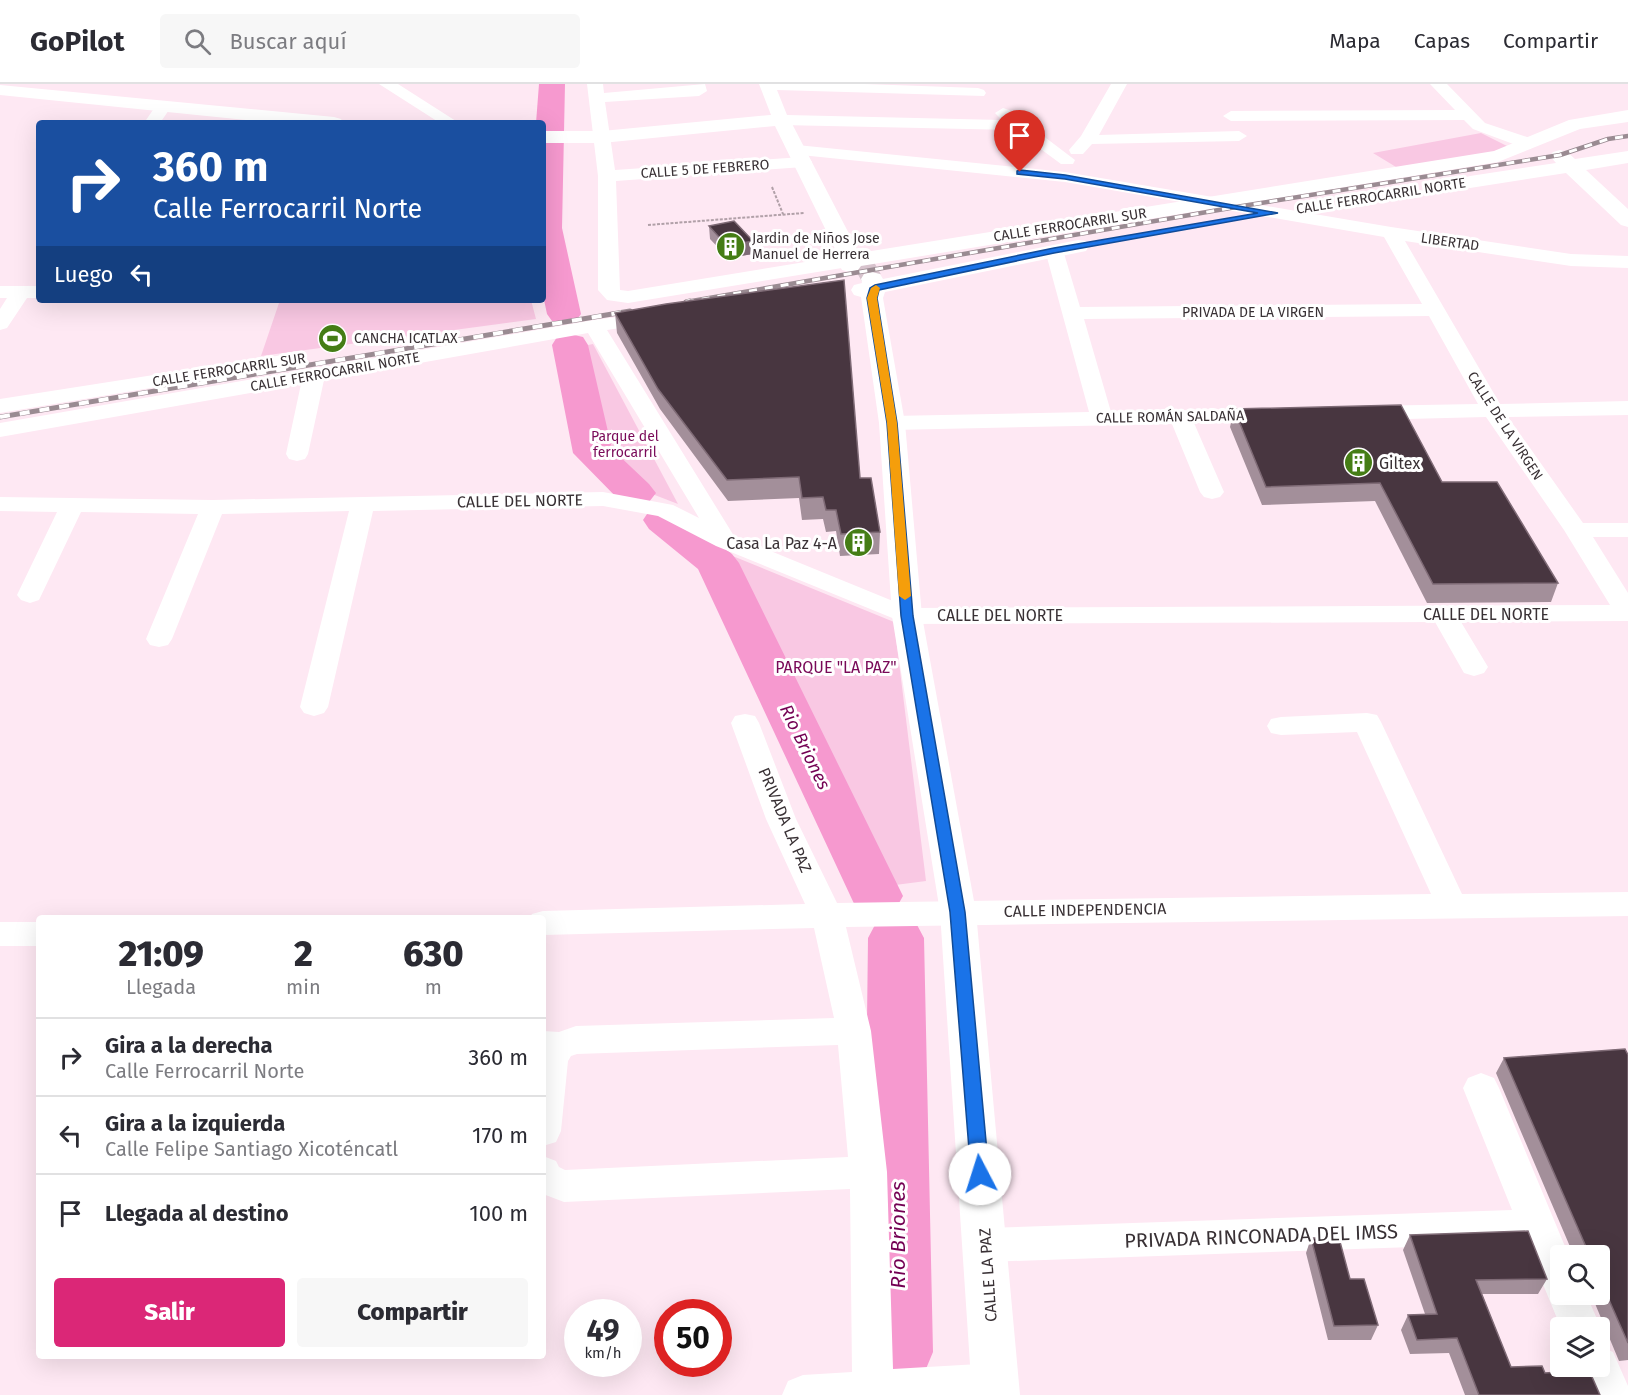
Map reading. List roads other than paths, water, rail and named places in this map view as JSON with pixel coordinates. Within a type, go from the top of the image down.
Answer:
[{"type":"main road","points":[[0,90],[302,120]]},
{"type":"main road","name":"CALLE FERROCARRIL SUR","points":[[859,275],[1212,213],[1498,156],[1576,124],[1628,116]]},
{"type":"main road","points":[[546,137],[602,137],[781,120]]},
{"type":"main road","name":"CALLE LA PAZ","points":[[781,120],[859,275],[892,423],[907,616],[958,912],[996,1389]]},
{"type":"main road","points":[[1530,144],[1560,155],[1628,220]]},
{"type":"main road","name":"CALLE FERROCARRIL NORTE","points":[[1446,186],[1628,157]]},
{"type":"main road","name":"CALLE FERROCARRIL NORTE","points":[[1212,213],[1273,213],[1331,204]]},
{"type":"main road","points":[[859,275],[1100,243]]},
{"type":"street","points":[[387,84],[446,120]]},
{"type":"street","points":[[634,96],[650,84]]},
{"type":"street","points":[[607,176],[596,91],[634,96],[699,91],[697,84]]},
{"type":"street","points":[[1017,125],[781,120],[767,84],[973,88],[1017,125],[1066,168],[1088,139],[1119,84]]},
{"type":"street","points":[[1438,84],[1479,126],[1530,144]]},
{"type":"street","points":[[154,120],[163,107]]},
{"type":"street","points":[[1231,116],[1468,115]]},
{"type":"street","points":[[1088,139],[1239,136]]},
{"type":"street","name":"CALLE 5 DE FEBRERO","points":[[607,176],[800,156],[1066,168],[1212,213]]},
{"type":"street","name":"CALLE FERROCARRIL SUR","points":[[607,176],[608,290],[614,296],[628,297],[859,275]]},
{"type":"street","name":"LIBERTAD","points":[[1273,213],[1571,260],[1628,262]]},
{"type":"street","name":"CALLE DE LA VIRGEN","points":[[1391,233],[1492,411],[1576,530],[1628,613]]},
{"type":"street","points":[[1054,250],[1102,418]]},
{"type":"street","points":[[0,292],[30,292]]},
{"type":"street","points":[[0,324],[30,292]]},
{"type":"street","name":"PRIVADA DE LA VIRGEN","points":[[1073,313],[1433,310]]},
{"type":"street","name":"CALLE FERROCARRIL NORTE","points":[[0,430],[594,326],[674,315]]},
{"type":"street","points":[[594,326],[725,541]]},
{"type":"street","name":"CALLE FERROCARRIL SUR","points":[[0,406],[457,334]]},
{"type":"street","points":[[297,454],[314,375]]},
{"type":"street","points":[[1342,414],[1628,408]]},
{"type":"street","name":"CALLE ROMÁN SALDAÑA","points":[[892,423],[1295,415]]},
{"type":"street","points":[[1180,417],[1212,492]]},
{"type":"street","name":"CALLE DEL NORTE","points":[[0,504],[213,507],[603,499],[664,510],[725,541],[907,616],[1628,613]]},
{"type":"street","points":[[314,708],[363,504]]},
{"type":"street","points":[[30,595],[72,505]]},
{"type":"street","points":[[159,639],[213,507]]},
{"type":"street","points":[[1576,530],[1628,530]]},
{"type":"street","points":[[1444,614],[1474,667]]},
{"type":"street","points":[[1281,726],[1367,722],[1452,906]]},
{"type":"street","name":"PRIVADA LA PAZ","points":[[745,723],[782,819],[827,916]]},
{"type":"street","name":"CALLE INDEPENDENCIA","points":[[546,923],[958,912],[1628,904]]},
{"type":"street","points":[[827,916],[854,1031],[868,1172],[873,1391]]},
{"type":"street","points":[[0,934],[36,934]]},
{"type":"street","points":[[546,1104],[551,1045],[576,1040],[854,1031]]},
{"type":"street","points":[[1480,1088],[1550,1258]]},
{"type":"street","points":[[546,1178],[564,1186],[868,1172]]},
{"type":"street","name":"PRIVADA RINCONADA DEL IMSS","points":[[986,1245],[1536,1226]]},
{"type":"street","points":[[1604,1377],[1611,1395]]},
{"type":"street","points":[[803,1395],[873,1391],[996,1389]]},
{"type":"waterway","name":"Rio Briones","points":[[552,84],[546,228],[564,314]]},
{"type":"waterway","name":"Rio Briones","points":[[570,345],[593,453],[635,493]]},
{"type":"waterway","name":"Rio Briones","points":[[664,520],[717,563],[876,896]]},
{"type":"waterway","name":"Rio Briones","points":[[896,938],[898,1352]]},
{"type":"tunnel","points":[[863,263],[872,279]]},
{"type":"railway","points":[[690,301],[686,302],[1236,207],[1560,155],[1608,139],[1628,136]]},
{"type":"railway","points":[[0,417],[630,311]]},
{"type":"place","name":"Jardin de Niños Jose Manuel de Herrera","points":[[731,246]]},
{"type":"place","name":"CANCHA ICATLAX","points":[[333,338]]},
{"type":"place","name":"Giltex","points":[[1358,463]]},
{"type":"place","name":"Casa La Paz 4-A","points":[[858,543]]},
{"type":"park label","name":"Parque del ferrocarril","points":[[625,444]]},
{"type":"park label","name":"PARQUE \"LA PAZ\"","points":[[836,667]]}]
